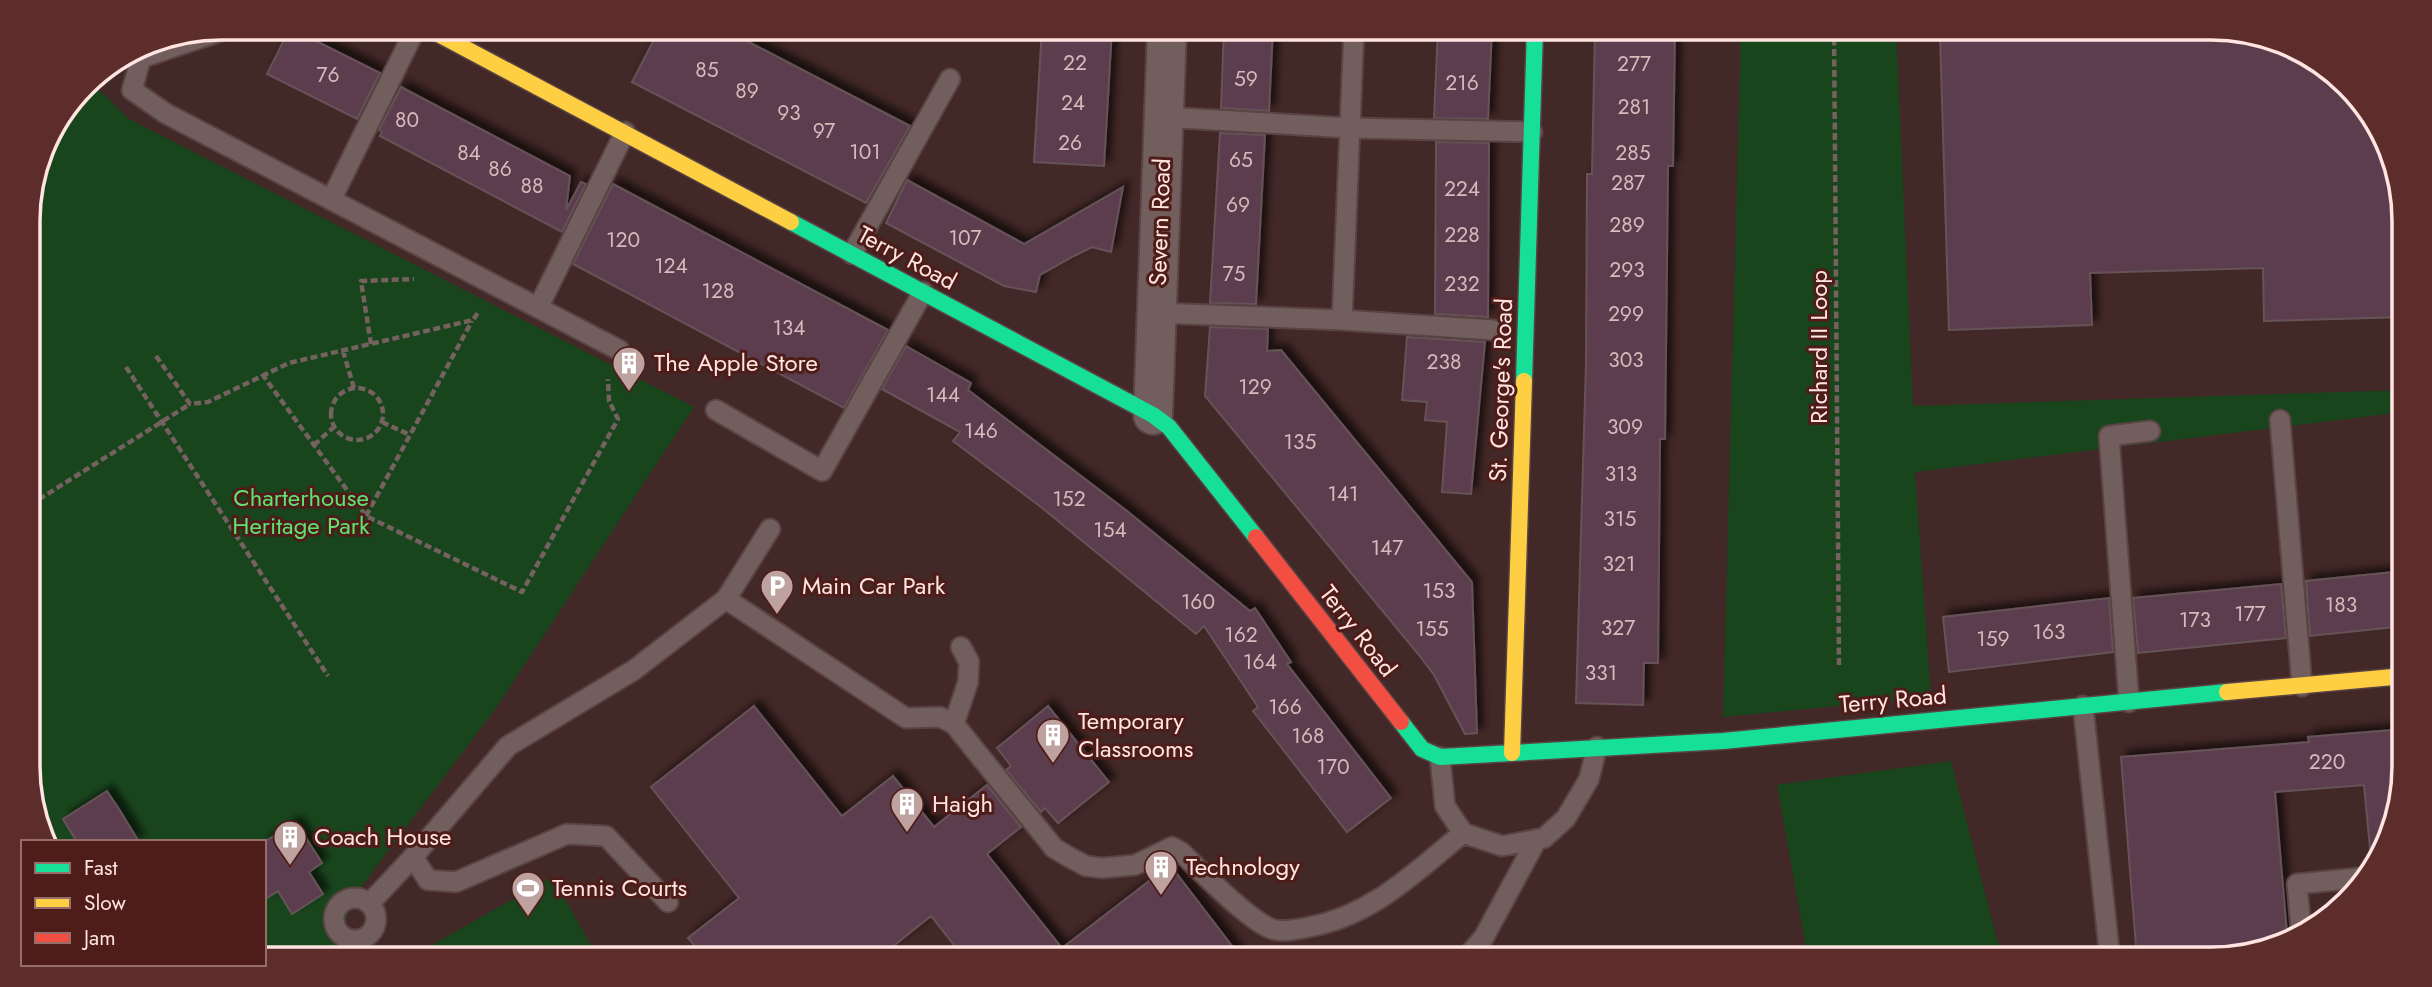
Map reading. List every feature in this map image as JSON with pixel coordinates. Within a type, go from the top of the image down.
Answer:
[{"type":"street","name":"St. George's Road","points":[[1512,753],[1535,40]]},
{"type":"street","name":"Terry Road","points":[[452,41],[1153,415],[1169,427],[1422,749],[1440,757],[1723,741],[2392,677]]},
{"type":"street","name":"Severn Road","points":[[1153,415],[1167,41]]},
{"type":"lane","points":[[1342,320],[1354,40]]},
{"type":"lane","points":[[331,200],[410,41]]},
{"type":"lane","points":[[150,55],[178,45]]},
{"type":"lane","points":[[140,60],[132,90],[164,113],[619,350]]},
{"type":"lane","points":[[852,254],[950,79]]},
{"type":"lane","points":[[1164,117],[1350,128],[1532,132]]},
{"type":"lane","points":[[538,308],[625,132]]},
{"type":"lane","points":[[716,410],[822,471],[923,292]]},
{"type":"lane","points":[[1157,313],[1342,320],[1493,330]]},
{"type":"lane","points":[[2280,420],[2302,686]]},
{"type":"lane","points":[[2129,702],[2109,436],[2151,431]]},
{"type":"lane","points":[[370,903],[413,858],[508,746],[634,670],[726,598],[770,529]]},
{"type":"lane","points":[[726,598],[910,719],[940,717],[954,724],[1054,848],[1086,866],[1102,868],[1135,865],[1172,847],[1251,915],[1272,929],[1292,930],[1322,925],[1372,904],[1407,881],[1462,833]]},
{"type":"lane","points":[[954,724],[968,682],[969,662],[961,647]]},
{"type":"lane","points":[[2083,706],[2109,946]]},
{"type":"lane","points":[[1440,757],[1445,806],[1462,833],[1502,846],[1544,838],[1566,818],[1589,779],[1597,747]]},
{"type":"lane","points":[[413,858],[428,880],[456,882],[567,834],[606,836],[668,902]]},
{"type":"lane","points":[[1476,946],[1484,937],[1537,839]]},
{"type":"lane","points":[[2300,922],[2297,884],[2352,879]]},
{"type":"path","name":"Richard II Loop","points":[[1834,40],[1839,666]]},
{"type":"path","points":[[371,344],[361,281],[423,279]]},
{"type":"path","points":[[366,516],[481,308],[470,303]]},
{"type":"path","points":[[40,499],[191,404],[208,402],[262,374],[289,363],[473,320]]},
{"type":"path","points":[[343,351],[354,388]]},
{"type":"path","points":[[156,356],[191,404]]},
{"type":"path","points":[[126,368],[328,676]]},
{"type":"path","points":[[262,374],[366,516],[522,592],[618,419],[609,401],[609,380],[597,374]]},
{"type":"path","points":[[354,388],[363,388],[377,397],[382,405],[382,422],[378,429],[364,439],[347,438],[332,419],[334,402],[339,395],[354,388]]},
{"type":"path","points":[[382,422],[410,435]]},
{"type":"path","points":[[314,445],[335,426]]},
{"type":"green space","points":[[1741,40],[1897,40],[1913,406],[2392,390],[2392,413],[1915,472],[1931,697],[1723,717]]},
{"type":"green space","name":"Charterhouse Heritage Park","points":[[98,89],[129,119],[694,407],[496,708],[352,899],[339,947],[266,947],[266,840],[57,840],[50,824],[40,765],[41,210],[46,175],[59,141],[78,111]]},
{"type":"green space","points":[[1951,761],[1999,946],[1806,946],[1777,785]]},
{"type":"green space","name":"Tennis Courts","points":[[552,877],[592,947],[428,947]]},
{"type":"building","points":[[1224,40],[1272,40],[1269,111],[1221,108]]},
{"type":"building","points":[[1437,40],[1491,40],[1488,119],[1434,118]]},
{"type":"building","points":[[1595,40],[1675,40],[1673,166],[1668,166],[1665,439],[1660,439],[1658,663],[1644,663],[1643,705],[1576,703],[1586,363],[1587,174],[1592,174]]},
{"type":"building","points":[[1940,40],[2210,40],[2257,46],[2291,59],[2330,85],[2354,111],[2378,152],[2390,198],[2392,317],[2264,321],[2263,268],[2090,273],[2092,325],[1949,330]]},
{"type":"building","points":[[284,41],[316,41],[380,73],[357,119],[267,74]]},
{"type":"building","points":[[653,41],[746,41],[910,126],[866,203],[632,82]]},
{"type":"building","points":[[1041,41],[1111,41],[1104,166],[1034,162]]},
{"type":"building","points":[[401,87],[570,176],[566,210],[581,182],[586,184],[562,232],[380,136],[382,132],[379,130]]},
{"type":"building","points":[[1220,133],[1265,135],[1256,304],[1210,303]]},
{"type":"building","points":[[1436,142],[1489,143],[1488,317],[1435,314]]},
{"type":"building","points":[[907,180],[1024,244],[1123,187],[1111,252],[1092,247],[1074,256],[1040,275],[1036,292],[1004,286],[886,223]]},
{"type":"building","points":[[613,184],[888,330],[844,408],[573,264]]},
{"type":"building","points":[[1210,327],[1268,329],[1267,351],[1281,350],[1472,582],[1477,733],[1465,734],[1434,675],[1419,655],[1205,396]]},
{"type":"building","points":[[1407,337],[1485,342],[1471,494],[1442,492],[1447,422],[1425,420],[1427,402],[1402,400]]},
{"type":"building","points":[[906,346],[971,383],[968,390],[1127,511],[1250,611],[1255,608],[1291,662],[1287,664],[1391,798],[1347,832],[1253,711],[1258,707],[1204,626],[1196,634],[1041,507],[953,441],[960,432],[882,389]]},
{"type":"building","points":[[2392,572],[2392,627],[2310,636],[2306,581]]},
{"type":"building","points":[[2281,584],[2286,638],[2138,653],[2133,598]]},
{"type":"building","points":[[2109,598],[2113,652],[1949,672],[1943,617]]},
{"type":"building","name":"Haigh","points":[[754,706],[842,816],[893,776],[934,827],[987,785],[1021,827],[987,854],[1061,947],[955,947],[931,916],[892,947],[695,947],[688,938],[739,898],[651,787]]},
{"type":"building","name":"Temporary Classrooms","points":[[1048,706],[1109,782],[1058,823],[1045,808],[1041,812],[1006,770],[1011,766],[997,748]]},
{"type":"building","points":[[2392,730],[2392,765],[2386,812],[2370,851],[2364,785],[2275,792],[2287,930],[2246,943],[2222,946],[2136,946],[2121,757],[2309,742],[2308,737]]},
{"type":"building","points":[[107,791],[138,840],[76,840],[63,819]]},
{"type":"building","name":"Coach House","points":[[296,822],[322,863],[309,872],[323,894],[292,914],[278,891],[266,899],[266,841]]},
{"type":"building","name":"Haigh","points":[[1170,865],[1232,946],[1064,947]]},
{"type":"traffic: fast","points":[[1524,381],[1535,40]]},
{"type":"traffic: fast","points":[[791,222],[1153,415],[1169,427],[1256,537]]},
{"type":"traffic: fast","points":[[1401,722],[1422,749],[1440,757],[1723,741],[2227,692]]},
{"type":"traffic: slow","points":[[451,41],[791,222]]},
{"type":"traffic: slow","points":[[1512,753],[1524,381]]},
{"type":"traffic: slow","points":[[2227,692],[2392,677]]},
{"type":"traffic: jam","points":[[1256,537],[1401,722]]},
{"type":"place","name":"The Apple Store","points":[[629,393]]},
{"type":"place","name":"Main Car Park","points":[[777,616]]},
{"type":"place","name":"Temporary Classrooms","points":[[1053,765]]},
{"type":"place","name":"Haigh","points":[[907,834]]},
{"type":"place","name":"Coach House","points":[[290,867]]},
{"type":"place","name":"Technology","points":[[1161,897]]},
{"type":"place","name":"Tennis Courts","points":[[528,918]]}]
